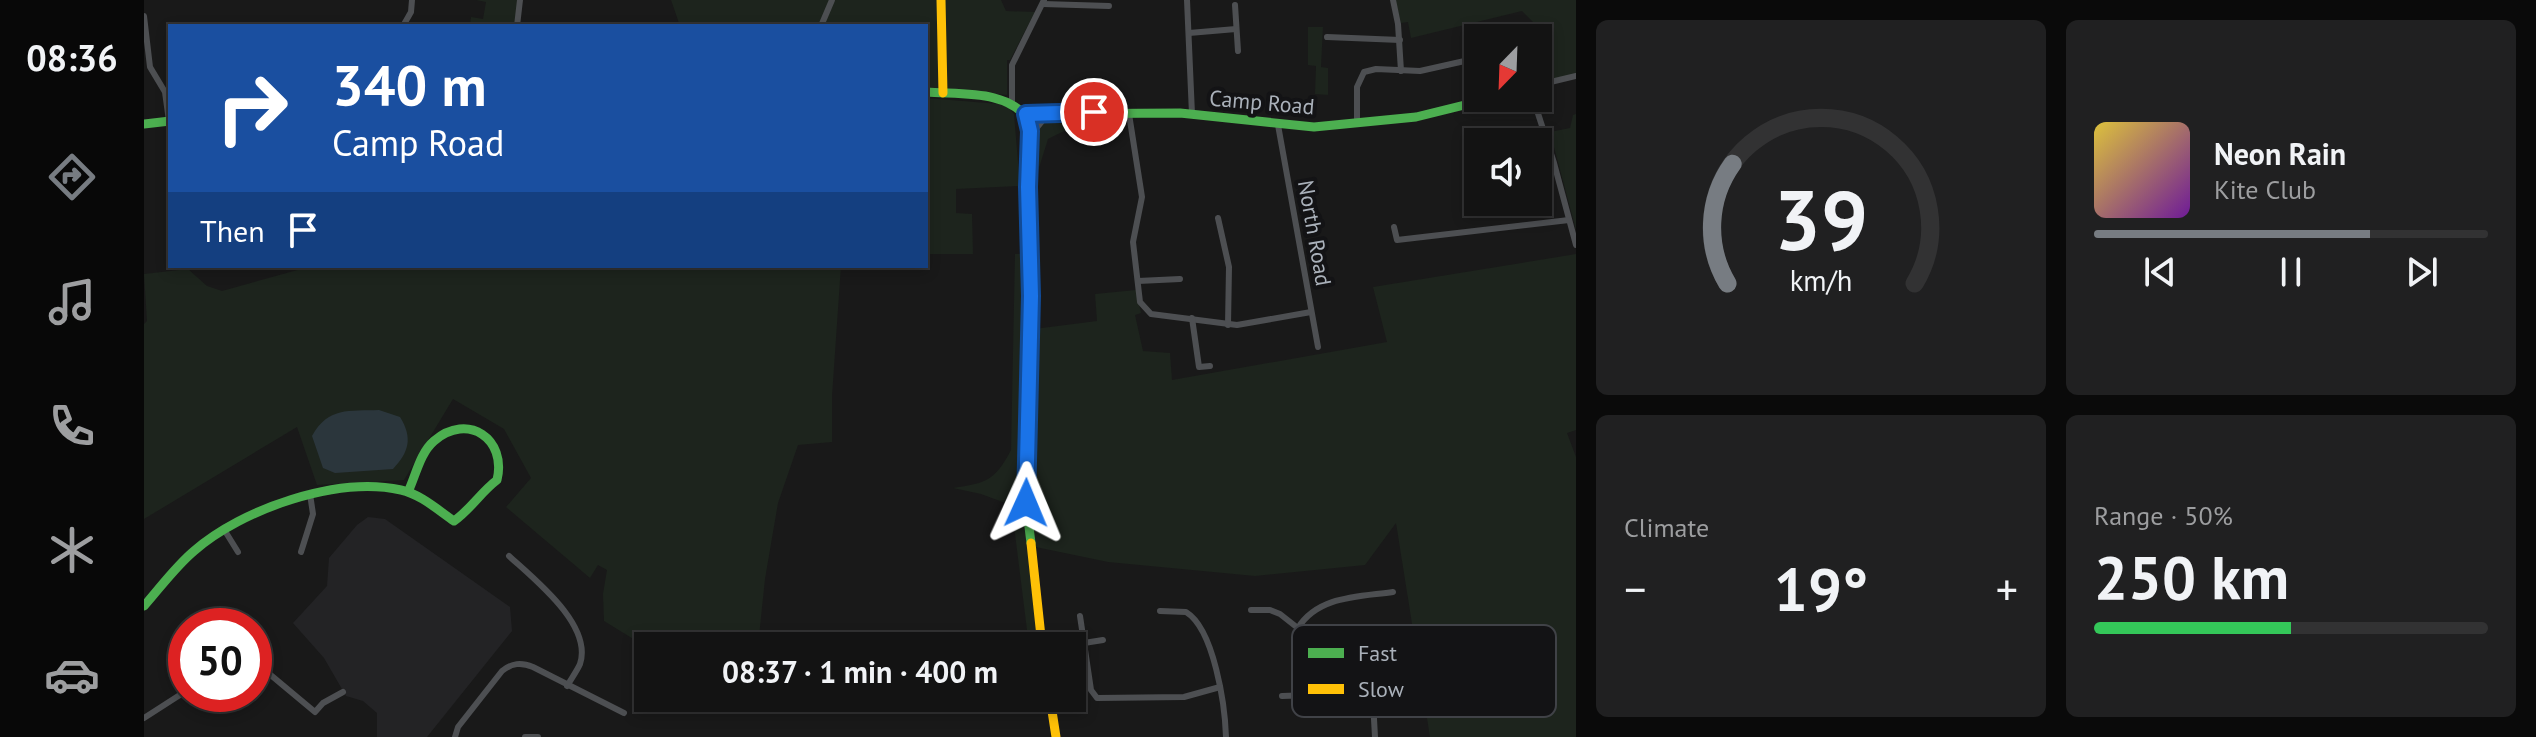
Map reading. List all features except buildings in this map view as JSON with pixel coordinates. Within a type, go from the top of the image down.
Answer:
[{"type":"street","points":[[404,24],[411,12],[412,0]]},
{"type":"street","points":[[517,24],[520,0]]},
{"type":"street","points":[[822,24],[832,0]]},
{"type":"street","points":[[941,0],[943,93]]},
{"type":"street","points":[[1187,0],[1192,114]]},
{"type":"street","points":[[1393,0],[1400,40],[1401,71]]},
{"type":"street","points":[[1012,102],[1012,65],[1044,2],[1109,6]]},
{"type":"street","points":[[1235,5],[1238,51]]},
{"type":"street","points":[[144,16],[150,67],[165,92],[168,114]]},
{"type":"street","points":[[1189,33],[1236,29]]},
{"type":"street","points":[[1327,37],[1400,40]]},
{"type":"street","points":[[1357,124],[1357,87],[1361,74],[1376,69],[1420,71],[1464,61]]},
{"type":"street","points":[[1552,82],[1576,76]]},
{"type":"street","points":[[928,92],[1012,102],[1026,114],[1030,136],[1031,296],[1026,503],[1040,632]]},
{"type":"street","name":"Camp Road","points":[[1026,114],[1192,114],[1314,127],[1438,113],[1464,106]]},
{"type":"street","points":[[1030,136],[1042,119],[1054,112]]},
{"type":"street","points":[[1538,112],[1576,245]]},
{"type":"street","points":[[1129,114],[1142,200],[1133,237],[1141,305],[1155,315],[1228,325],[1311,312]]},
{"type":"street","points":[[144,124],[168,121]]},
{"type":"street","name":"North Road","points":[[1278,125],[1318,347]]},
{"type":"street","points":[[1218,218],[1229,267],[1228,325]]},
{"type":"street","points":[[1394,227],[1398,244],[1569,220]]},
{"type":"street","points":[[1138,281],[1180,279]]},
{"type":"street","points":[[1192,318],[1199,367],[1210,366]]},
{"type":"street","points":[[145,605],[193,552],[249,518],[310,494],[383,487],[408,492],[454,521],[497,480],[500,464],[486,438],[476,429],[451,432],[431,443],[408,492]]},
{"type":"street","points":[[301,552],[313,514],[310,494]]},
{"type":"street","points":[[225,531],[238,552]]},
{"type":"street","points":[[509,556],[560,605],[578,636],[582,650],[580,664],[567,686]]},
{"type":"street","points":[[1300,625],[1309,613],[1321,605],[1393,592]]},
{"type":"street","points":[[1251,610],[1276,612],[1294,625]]},
{"type":"street","points":[[1160,611],[1183,611],[1200,623],[1225,705],[1226,737]]},
{"type":"street","points":[[1080,616],[1082,632]]},
{"type":"street","points":[[1086,643],[1103,640]]},
{"type":"street","points":[[1086,657],[1091,692],[1099,699],[1184,697],[1220,687]]},
{"type":"street","points":[[455,737],[458,727],[508,666],[527,664],[624,713]]},
{"type":"street","points":[[272,676],[315,712]]},
{"type":"street","points":[[309,719],[323,703],[343,692]]},
{"type":"street","points":[[1282,696],[1292,696]]},
{"type":"street","points":[[144,718],[168,703]]},
{"type":"street","points":[[1052,712],[1056,737]]},
{"type":"street","points":[[1374,717],[1375,737]]},
{"type":"street","points":[[525,737],[538,737]]},
{"type":"shaded area","points":[[476,0],[519,0],[516,24],[470,24],[471,17],[483,19],[486,2]]},
{"type":"shaded area","points":[[671,0],[1001,0],[1006,11],[1035,12],[1010,60],[1007,60],[1007,95],[928,88],[928,24],[679,24]]},
{"type":"shaded area","points":[[1395,0],[1576,0],[1576,75],[1552,81],[1552,24],[1535,24],[1522,11],[1411,38],[1408,22],[1401,23]]},
{"type":"shaded area","points":[[1308,27],[1323,27],[1321,67],[1328,68],[1328,95],[1315,94],[1316,66],[1308,65]]},
{"type":"shaded area","points":[[928,98],[999,104],[1014,114],[1020,186],[956,189],[956,213],[972,214],[973,254],[928,254]]},
{"type":"shaded area","points":[[1576,114],[1576,230],[1552,140],[1552,132],[1570,128]]},
{"type":"shaded area","points":[[1049,118],[1124,118],[1125,128],[1105,130],[1103,121],[1062,132],[1048,139],[1038,171],[1033,170],[1037,135]]},
{"type":"shaded area","points":[[1015,254],[1025,254],[1020,466],[1036,632],[1027,632],[1014,526],[1008,504],[953,488],[988,479],[1000,468],[1011,450]]},
{"type":"shaded area","points":[[1576,254],[1576,430],[1567,433],[1576,457],[1576,737],[1430,737],[1427,717],[1556,717],[1556,625],[1412,625],[1396,523],[1365,565],[1255,576],[1108,562],[1031,546],[1034,329],[1097,321],[1095,294],[1136,290],[1141,313],[1135,315],[1143,351],[1170,353],[1172,380],[1387,342],[1373,287]]},
{"type":"shaded area","points":[[305,268],[841,268],[832,442],[798,445],[778,503],[759,632],[634,632],[634,639],[604,621],[603,594],[607,570],[598,565],[590,578],[506,507],[531,478],[504,429],[453,399],[404,480],[317,485],[297,427],[144,519],[144,324],[147,321],[144,274],[188,269],[207,286],[222,291]]},
{"type":"shaded area","points":[[379,410],[400,417],[407,432],[406,451],[393,469],[335,473],[323,468],[312,436],[318,427],[340,412]]},
{"type":"shaded area","points":[[368,517],[385,519],[510,607],[512,631],[427,737],[377,737],[377,713],[363,701],[346,696],[324,658],[293,623],[327,586],[329,558],[357,525]]},
{"type":"traffic: fast","points":[[928,92],[997,99],[1009,103],[1029,121],[1031,296],[1026,503],[1031,543]]},
{"type":"traffic: fast","points":[[1026,114],[1180,113],[1314,127],[1416,117],[1464,105]]},
{"type":"traffic: fast","points":[[144,124],[168,121]]},
{"type":"traffic: fast","points":[[144,606],[180,564],[214,536],[264,510],[320,492],[376,487],[401,490],[422,499],[454,521],[497,480],[499,465],[496,453],[482,434],[460,429],[447,433],[434,441],[425,452],[408,492]]},
{"type":"traffic: slow","points":[[941,0],[943,93]]},
{"type":"traffic: slow","points":[[1031,543],[1041,632]]},
{"type":"traffic: slow","points":[[1052,712],[1056,737]]},
{"type":"route","points":[[1026,503],[1031,296],[1030,131],[1026,114],[1094,112]]}]
